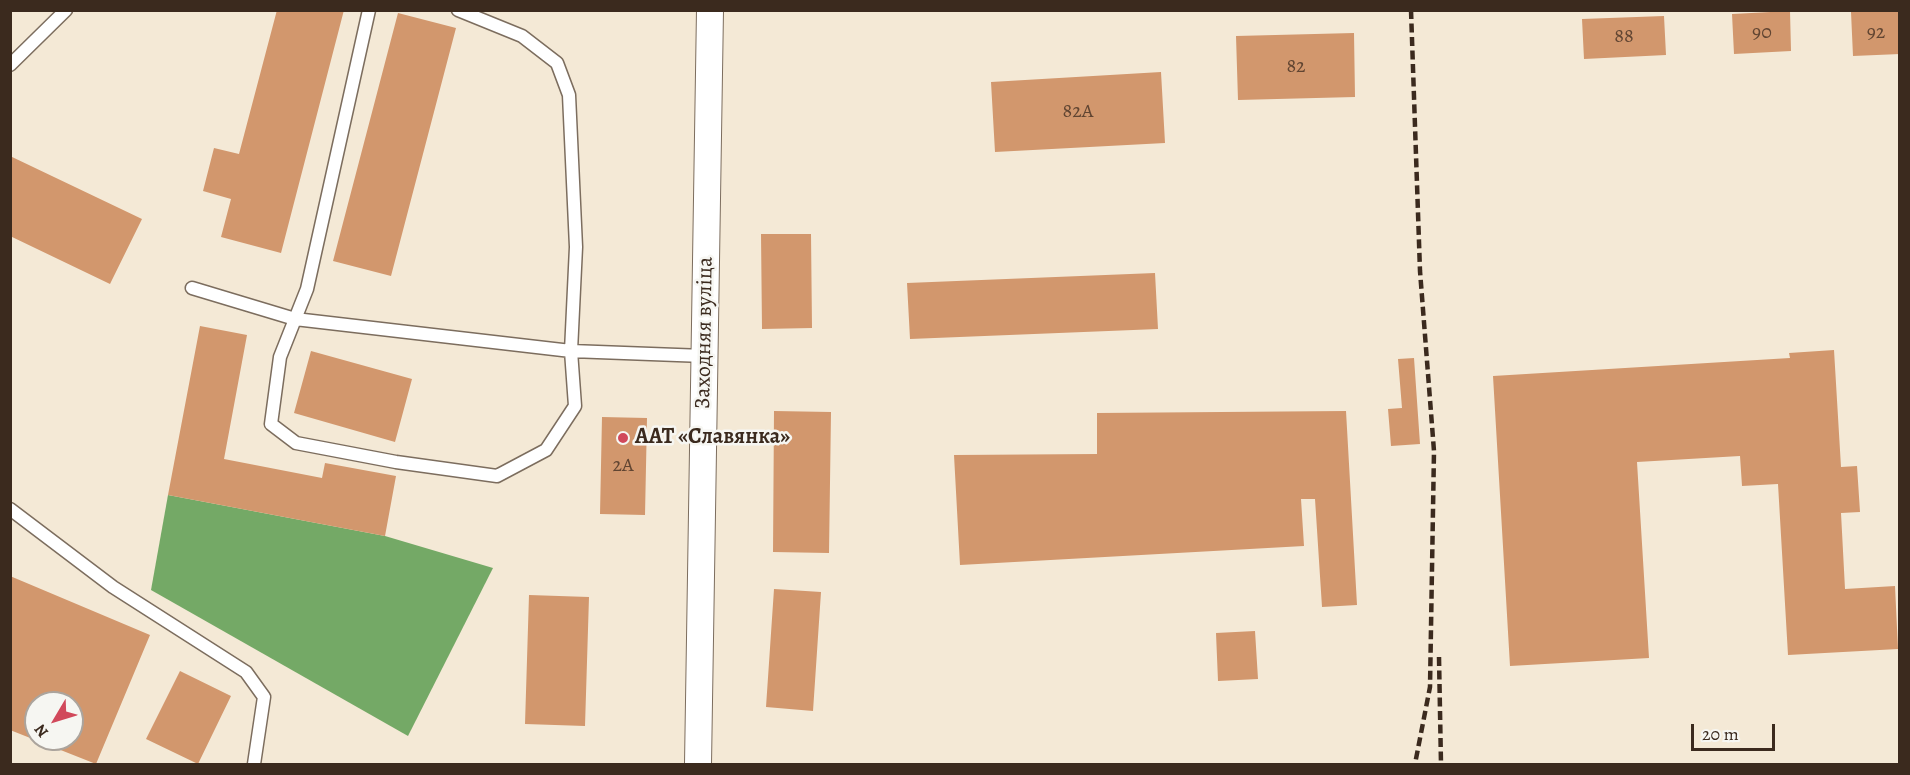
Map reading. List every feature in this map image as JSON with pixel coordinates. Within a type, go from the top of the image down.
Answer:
[{"type":"street","name":"Заходняя вуліца","points":[[698,765],[711,10]]},
{"type":"lane","points":[[10,65],[66,10]]},
{"type":"lane","points":[[369,10],[307,289],[280,357],[271,424],[296,444],[396,462],[497,476],[546,450],[574,406],[571,351],[576,247],[569,95],[557,63],[522,36],[458,10]]},
{"type":"lane","points":[[192,288],[295,319],[571,351],[704,356]]},
{"type":"lane","points":[[10,509],[113,587],[246,672],[264,697],[254,765]]},
{"type":"green space","points":[[168,495],[385,536],[493,568],[408,736],[151,590]]},
{"type":"building","points":[[277,10],[344,10],[281,253],[221,237],[231,199],[203,191],[214,148],[239,154]]},
{"type":"building","points":[[1900,10],[1900,54],[1853,56],[1851,12]]},
{"type":"building","points":[[1790,11],[1791,51],[1734,54],[1732,14]]},
{"type":"building","points":[[398,13],[456,28],[391,276],[333,261]]},
{"type":"building","points":[[1664,16],[1666,55],[1584,59],[1582,19]]},
{"type":"building","points":[[1354,33],[1355,97],[1238,100],[1236,36]]},
{"type":"building","points":[[1161,72],[1165,143],[995,152],[991,82]]},
{"type":"building","points":[[10,156],[142,219],[110,284],[10,236]]},
{"type":"building","points":[[761,234],[811,234],[812,328],[762,329]]},
{"type":"building","points":[[1155,273],[1158,329],[910,339],[907,283]]},
{"type":"building","points":[[200,326],[247,335],[224,459],[322,478],[325,463],[396,476],[385,536],[168,495]]},
{"type":"building","points":[[1834,350],[1841,467],[1857,466],[1860,512],[1841,513],[1845,589],[1895,586],[1898,649],[1788,655],[1778,484],[1742,486],[1740,456],[1637,462],[1649,658],[1510,666],[1493,376],[1790,358],[1789,353]]},
{"type":"building","points":[[311,351],[412,379],[395,442],[294,413]]},
{"type":"building","points":[[1414,358],[1420,444],[1391,446],[1388,409],[1402,408],[1398,359]]},
{"type":"building","points":[[774,411],[831,412],[829,553],[773,552]]},
{"type":"building","points":[[1346,411],[1357,605],[1322,607],[1315,499],[1301,499],[1304,546],[960,565],[954,455],[1097,454],[1097,413]]},
{"type":"building","points":[[602,417],[647,418],[645,515],[600,514]]},
{"type":"building","points":[[10,576],[150,635],[96,764],[63,751],[84,751],[84,691],[24,691],[24,736],[10,730]]},
{"type":"building","points":[[774,589],[821,592],[813,711],[766,707]]},
{"type":"building","points":[[529,595],[589,597],[585,726],[525,724]]},
{"type":"building","points":[[1255,631],[1258,679],[1218,681],[1216,633]]},
{"type":"building","points":[[180,671],[231,696],[198,764],[146,739]]},
{"type":"railway","points":[[1411,10],[1420,271],[1434,451],[1430,687],[1415,764]]},
{"type":"railway","points":[[1439,657],[1441,764]]},
{"type":"place","name":"ААТ «Славянка»","points":[[623,438]]}]
